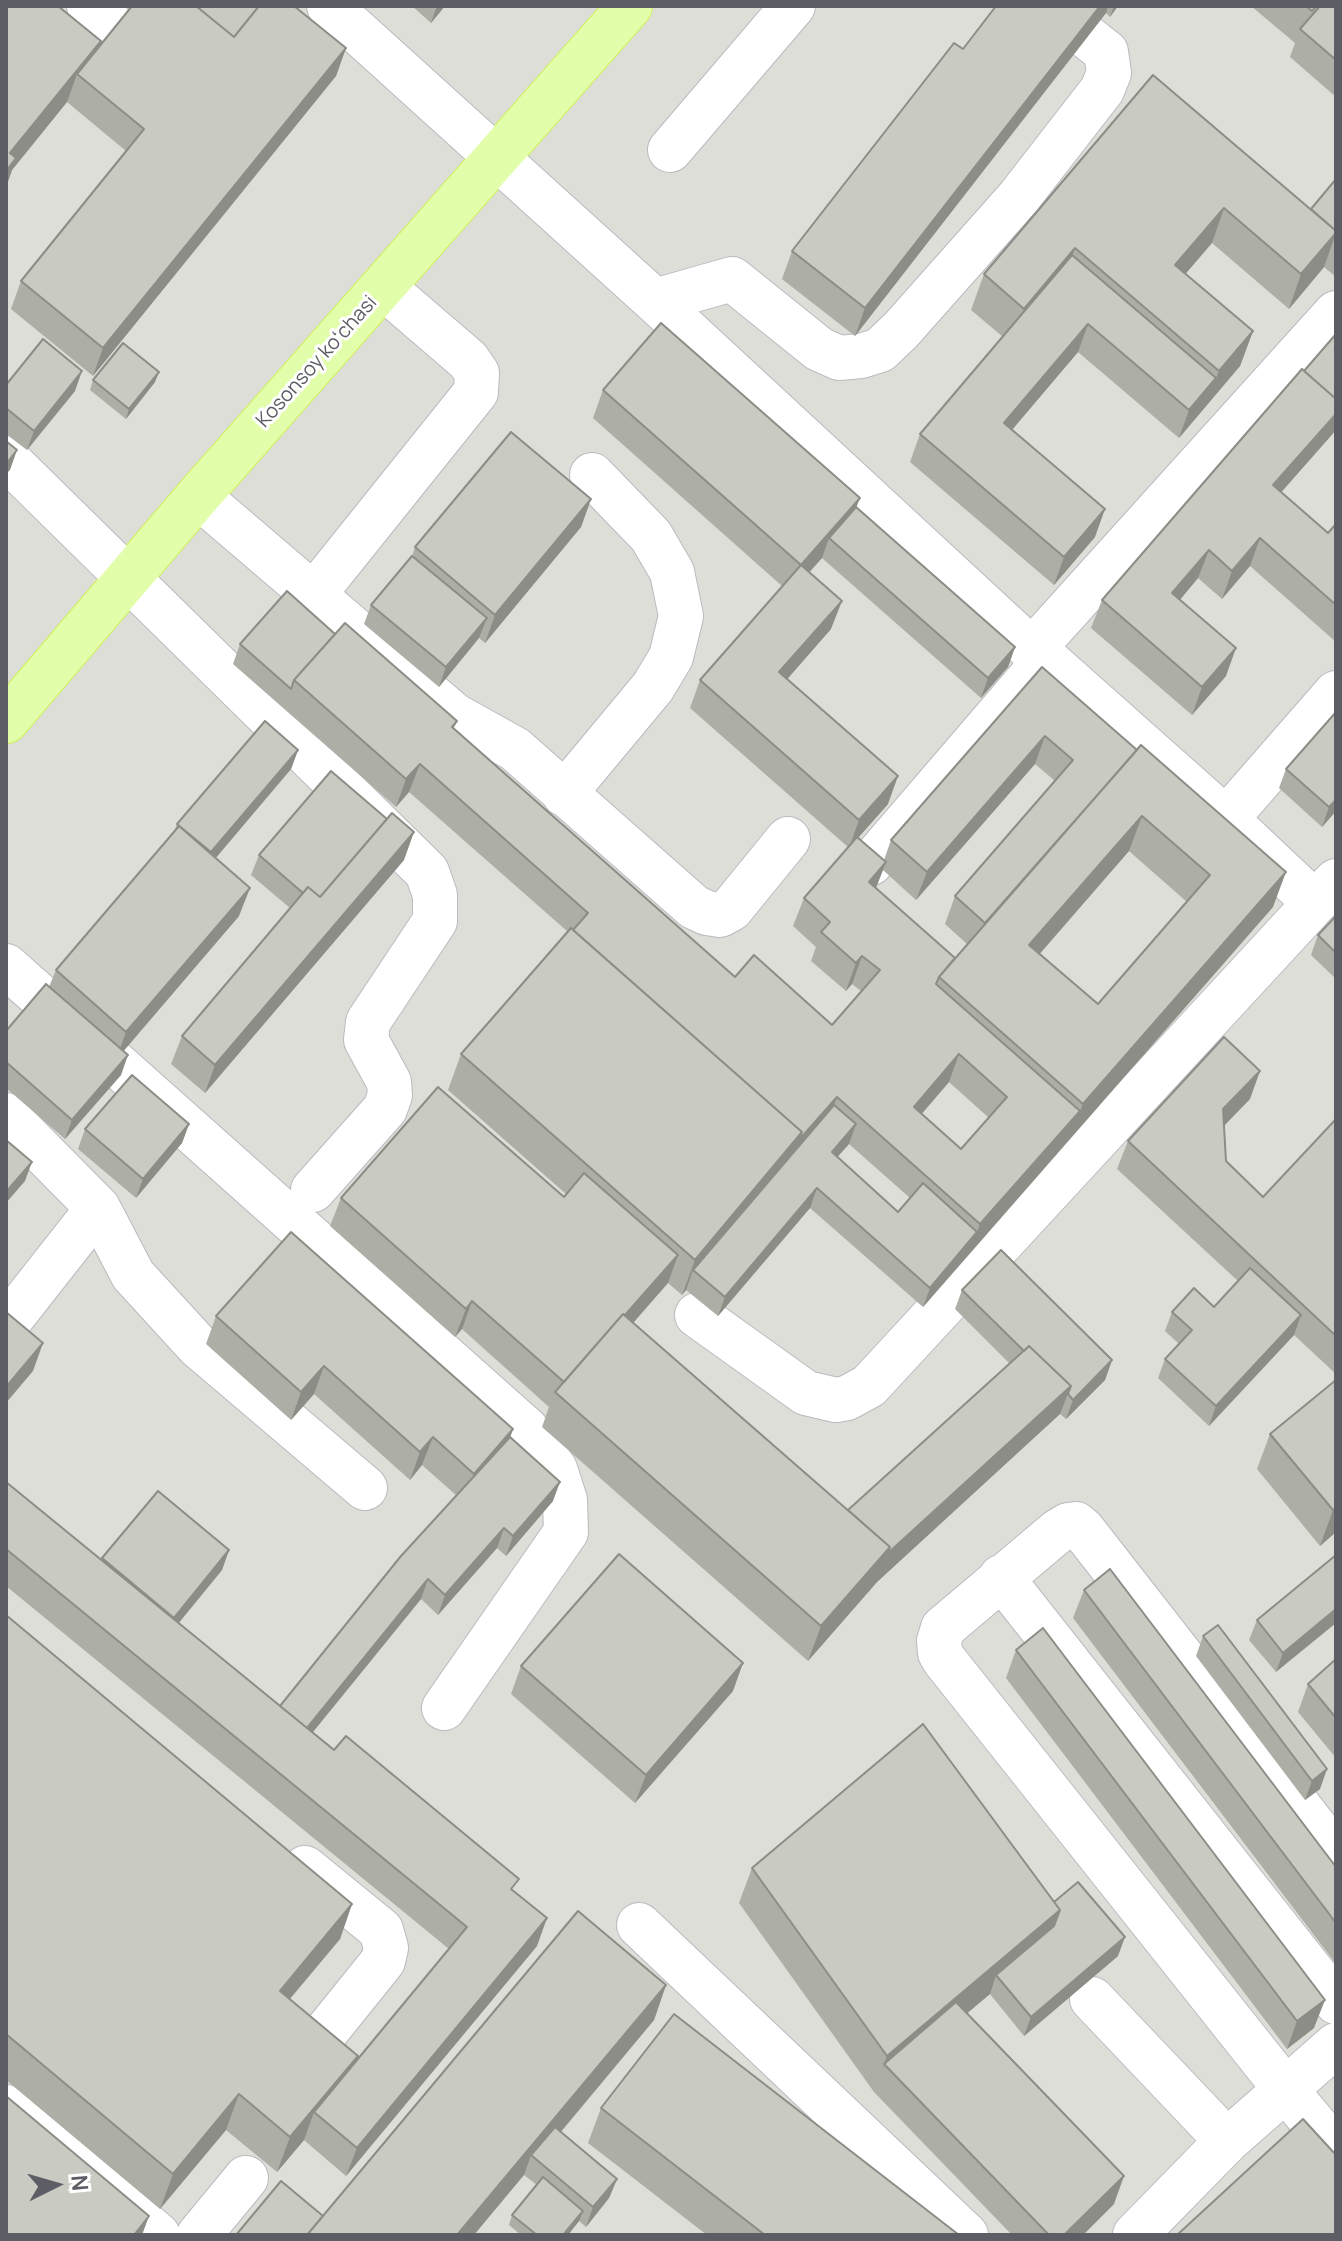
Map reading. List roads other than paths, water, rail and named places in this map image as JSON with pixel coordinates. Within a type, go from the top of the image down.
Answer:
[{"type":"main road","name":"Kosonsoy koʻchasi","points":[[6,721],[126,578],[630,6]]},
{"type":"lane","points":[[329,6],[1039,654],[1226,819],[1326,892],[869,1386],[847,1398],[836,1400],[806,1393],[697,1315]]},
{"type":"lane","points":[[670,150],[793,6]]},
{"type":"lane","points":[[655,301],[732,279],[819,349],[839,358],[880,350],[1019,197],[1102,90],[1109,73],[1106,52],[1087,37]]},
{"type":"lane","points":[[314,594],[476,392],[477,373],[468,360],[383,287]]},
{"type":"lane","points":[[871,863],[1039,654],[1336,313]]},
{"type":"lane","points":[[6,458],[427,872],[435,895],[435,921],[368,1022],[366,1040],[389,1082],[390,1095],[385,1109],[313,1190]]},
{"type":"lane","points":[[564,794],[653,687],[671,657],[681,616],[672,572],[651,536],[592,475]]},
{"type":"lane","points":[[198,496],[454,715],[515,749],[694,907],[720,915],[731,909],[788,839]]},
{"type":"lane","points":[[1226,819],[1336,693]]},
{"type":"lane","points":[[6,966],[527,1430],[555,1469],[565,1500],[566,1532],[444,1708]]},
{"type":"lane","points":[[6,1115],[98,1208],[133,1275],[198,1346],[365,1488]]},
{"type":"lane","points":[[10,1320],[98,1208]]},
{"type":"lane","points":[[1336,1854],[1076,1524],[1068,1525],[1001,1577],[943,1628],[939,1641],[940,1653],[1336,2150]]},
{"type":"lane","points":[[1001,1577],[1336,2002]]},
{"type":"lane","points":[[277,1846],[381,1930],[386,1948],[383,1961],[309,2053]]},
{"type":"lane","points":[[639,1925],[966,2235]]},
{"type":"lane","points":[[1092,1999],[1227,2141]]},
{"type":"lane","points":[[1135,2235],[1227,2141],[1336,2045]]},
{"type":"lane","points":[[6,2107],[158,2235]]},
{"type":"lane","points":[[199,2235],[246,2178]]}]
